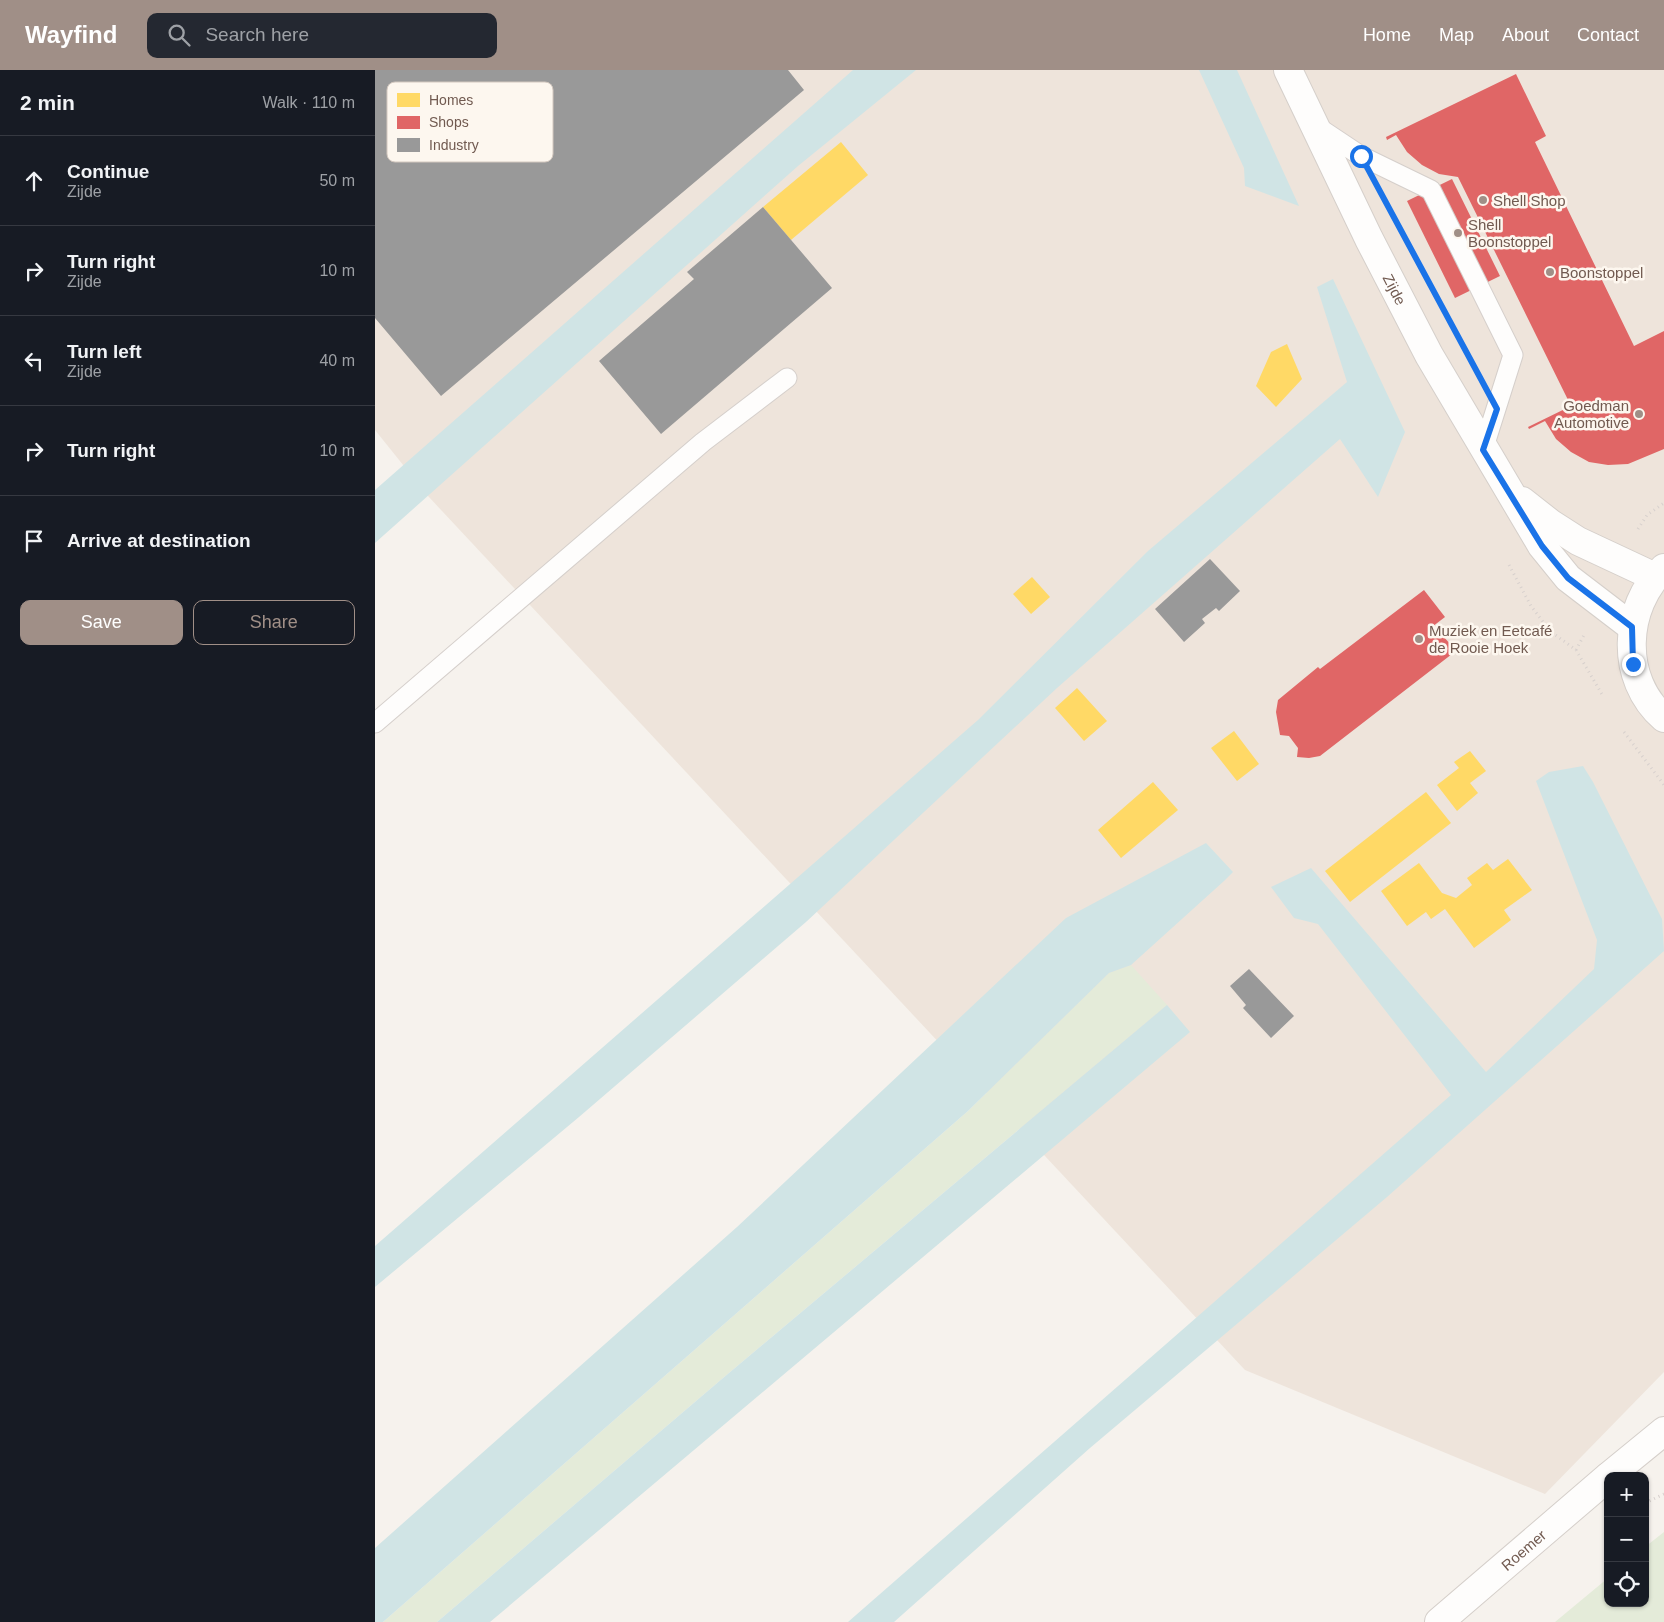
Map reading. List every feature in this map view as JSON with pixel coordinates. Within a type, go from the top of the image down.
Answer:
[{"type":"main road","name":"Zijde","points":[[1288,70],[1313,124],[1429,355],[1483,450],[1542,546],[1568,578],[1632,627]]},
{"type":"main road","name":"Zijde","points":[[1509,490],[1550,524],[1578,541],[1660,573]]},
{"type":"main road","points":[[1660,573],[1637,609],[1632,627],[1633,664],[1639,682],[1648,699],[1664,718]]},
{"type":"main road","name":"Roemer","points":[[1613,1472],[1661,1429]]},
{"type":"main road","name":"Roemer","points":[[1439,1622],[1604,1479]]},
{"type":"lane","points":[[1313,124],[1361,156],[1431,190],[1513,355],[1483,450]]},
{"type":"lane","points":[[375,723],[703,442],[787,378]]},
{"type":"path","points":[[1637,532],[1647,515],[1664,503]]},
{"type":"path","points":[[1649,1501],[1664,1494]]},
{"type":"shaded area","points":[[375,70],[1664,70],[1664,1372],[1545,1494],[1245,1370],[428,496],[375,430]]},
{"type":"shaded area","points":[[853,70],[916,70],[798,166],[375,543],[375,490]]},
{"type":"shaded area","points":[[1199,70],[1237,70],[1299,206],[1245,186],[1244,168]]},
{"type":"shaded area","points":[[1333,279],[1405,432],[1378,497],[1340,439],[1057,688],[806,922],[579,1117],[375,1287],[375,1246],[978,720],[1148,551],[1347,382],[1317,287]]},
{"type":"shaded area","points":[[1583,766],[1593,782],[1662,919],[1664,951],[1387,1197],[1090,1448],[894,1622],[848,1622],[1451,1095],[1318,924],[1294,918],[1271,887],[1311,868],[1486,1072],[1594,969],[1597,940],[1536,781],[1549,772]]},
{"type":"shaded area","points":[[1206,843],[1233,872],[1224,881],[1131,965],[1109,973],[968,1111],[383,1622],[375,1622],[375,1548],[737,1227],[1066,918]]},
{"type":"shaded area","points":[[1167,1005],[1190,1032],[490,1622],[437,1622],[723,1378]]},
{"type":"green space","points":[[1131,965],[1167,1005],[723,1378],[437,1622],[383,1622],[968,1111],[1109,973]]},
{"type":"green space","points":[[1664,1532],[1664,1622],[1555,1622],[1604,1581],[1604,1607],[1649,1607],[1649,1544]]},
{"type":"building: Homes","points":[[841,142],[868,175],[791,240],[763,207]]},
{"type":"building: Homes","points":[[1287,344],[1302,379],[1276,407],[1256,386],[1271,352]]},
{"type":"building: Homes","points":[[1032,577],[1050,597],[1031,614],[1013,594]]},
{"type":"building: Homes","points":[[1077,688],[1107,721],[1084,741],[1055,708]]},
{"type":"building: Homes","points":[[1234,731],[1259,764],[1237,781],[1211,748]]},
{"type":"building: Homes","points":[[1470,751],[1486,771],[1470,783],[1478,793],[1457,811],[1437,785],[1459,768],[1454,762]]},
{"type":"building: Homes","points":[[1153,782],[1178,810],[1121,858],[1098,830]]},
{"type":"building: Homes","points":[[1426,792],[1451,823],[1350,902],[1325,871]]},
{"type":"building: Homes","points":[[1508,859],[1532,890],[1504,910],[1511,920],[1474,948],[1445,909],[1431,919],[1426,912],[1407,926],[1381,891],[1419,863],[1442,893],[1456,898],[1472,885],[1467,878],[1487,863],[1493,870]]},
{"type":"building: Shops","points":[[1516,74],[1546,136],[1535,142],[1634,346],[1664,331],[1664,449],[1628,464],[1608,465],[1589,462],[1571,452],[1556,439],[1545,421],[1529,429],[1528,427],[1571,406],[1458,177],[1439,174],[1422,165],[1407,152],[1396,135],[1387,140],[1386,137]]},
{"type":"building: Shops","points":[[1452,179],[1500,276],[1455,298],[1407,201]]},
{"type":"building: Shops","points":[[1424,590],[1445,617],[1428,630],[1431,635],[1436,632],[1438,635],[1443,636],[1451,645],[1450,651],[1452,654],[1320,756],[1309,758],[1297,757],[1298,748],[1289,736],[1280,735],[1276,712],[1278,700],[1318,667],[1320,669]]},
{"type":"building: Industry","points":[[375,70],[788,70],[804,90],[441,396],[375,318]]},
{"type":"building: Industry","points":[[763,207],[832,288],[661,434],[599,361],[694,279],[687,272]]},
{"type":"building: Industry","points":[[1210,559],[1240,591],[1219,611],[1216,608],[1202,619],[1205,623],[1184,642],[1155,609]]},
{"type":"building: Industry","points":[[1249,969],[1294,1016],[1271,1038],[1243,1008],[1246,1005],[1230,986]]},
{"type":"place","name":"Shell Shop","points":[[1483,200]]},
{"type":"place","name":"Shell Boonstoppel","points":[[1458,233]]},
{"type":"place","name":"Boonstoppel","points":[[1550,272]]},
{"type":"place","name":"Goedman Automotive","points":[[1639,414]]},
{"type":"place","name":"Muziek en Eetcafé de Rooie Hoek","points":[[1419,639]]},
{"type":"route","points":[[1361,156],[1497,409],[1483,450],[1542,546],[1568,578],[1632,627],[1633,664]]}]
